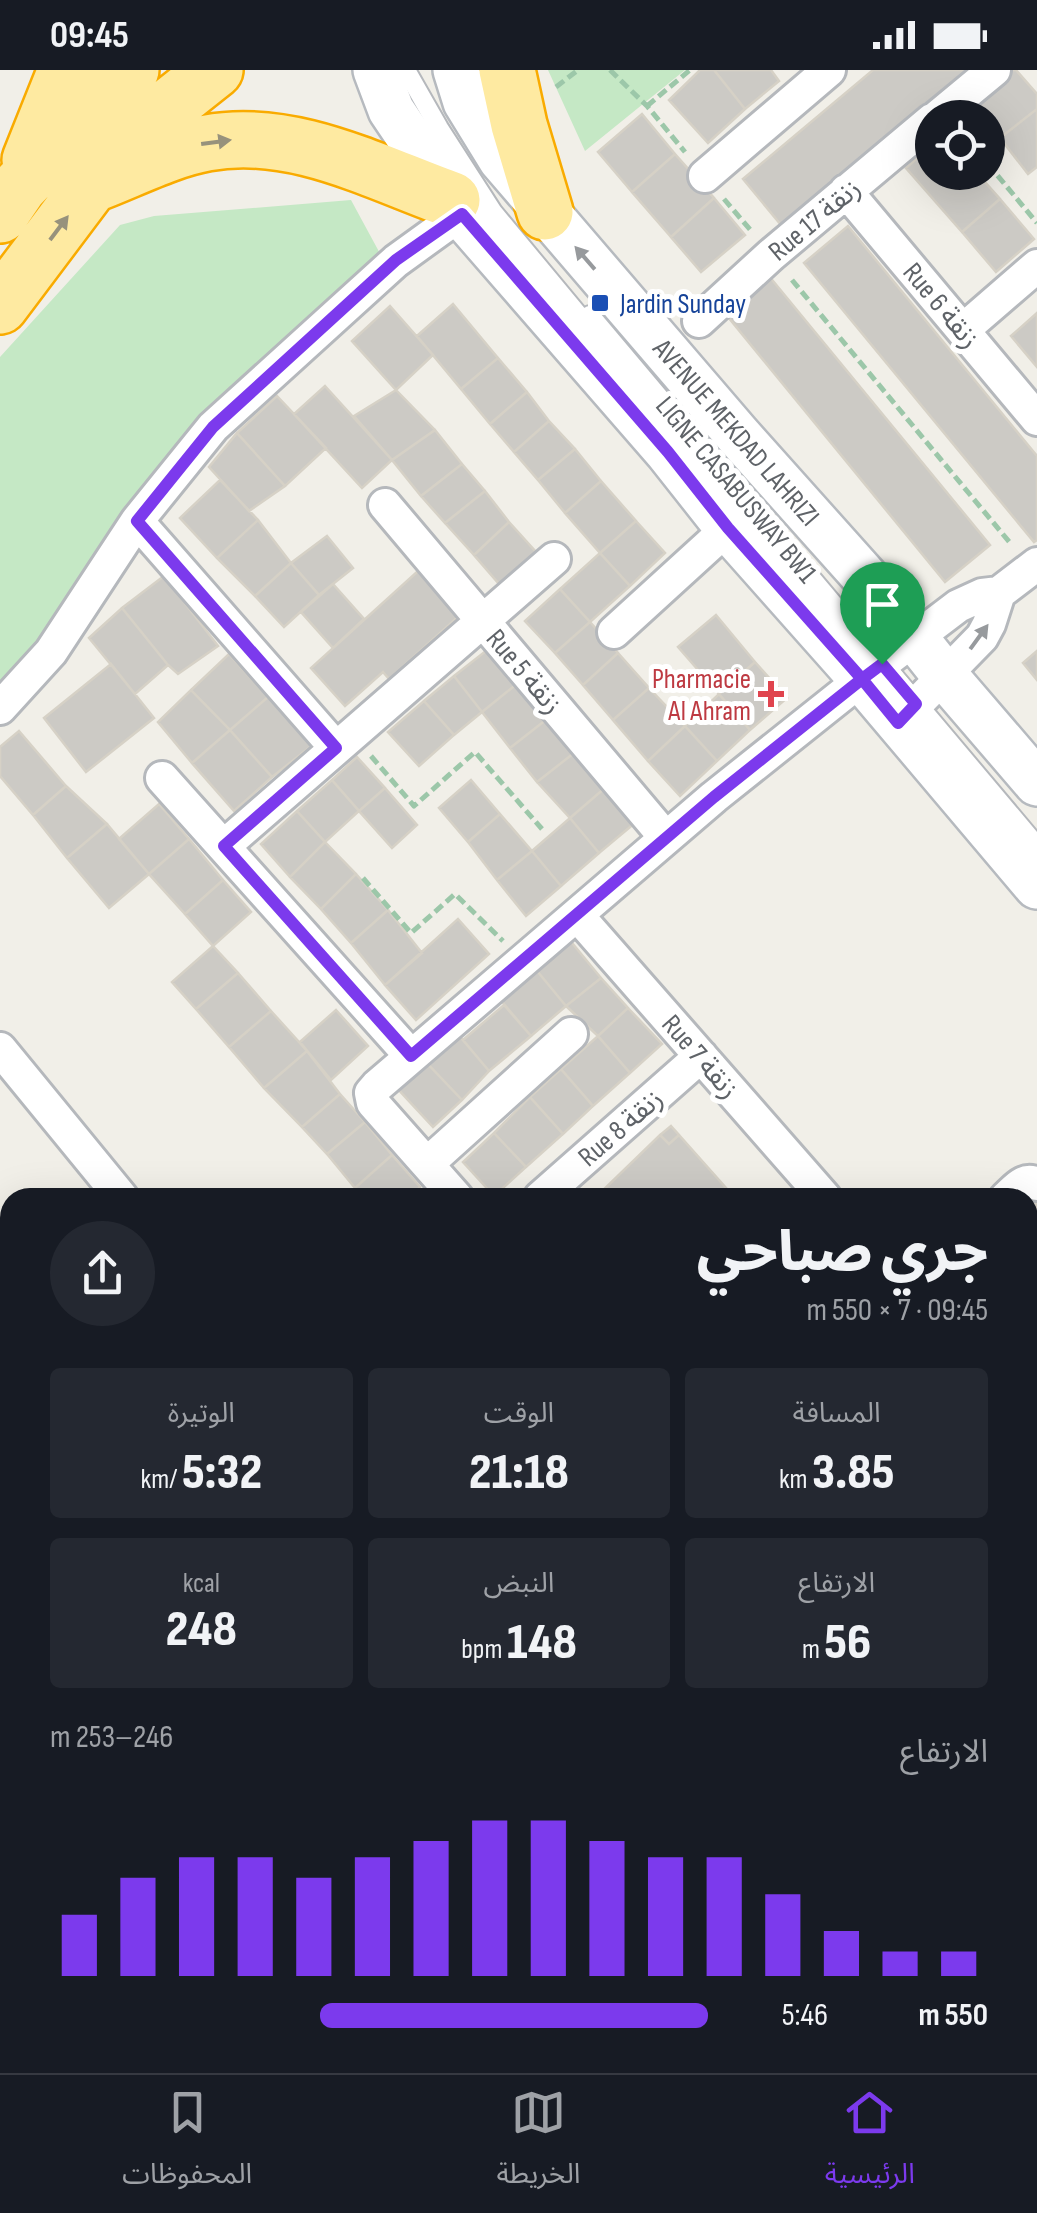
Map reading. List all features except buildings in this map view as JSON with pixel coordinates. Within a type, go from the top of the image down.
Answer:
[{"type":"highway","points":[[10,201],[66,70]]},
{"type":"highway","points":[[10,201],[131,70]]},
{"type":"highway","points":[[0,306],[92,185],[157,116],[216,70]]},
{"type":"highway","points":[[507,70],[545,212]]},
{"type":"highway","points":[[92,185],[178,150],[226,140],[258,140],[292,144],[348,160],[456,207]]},
{"type":"main road","name":"AVENUE MEKDAD LAHRIZI","points":[[376,70],[391,110],[456,207],[668,452],[728,528],[883,663],[917,704],[1037,886]]},
{"type":"main road","name":"AVENUE MEKDAD LAHRIZI","points":[[456,70],[466,102],[501,160],[880,594],[883,663],[917,704],[1037,782]]},
{"type":"street","points":[[705,176],[829,70]]},
{"type":"street","name":"Rue 17 زنقة","points":[[957,100],[994,70]]},
{"type":"street","name":"Rue 17 زنقة","points":[[699,321],[915,135]]},
{"type":"street","name":"Rue 6 زنقة","points":[[846,191],[1037,418]]},
{"type":"street","points":[[0,708],[51,652],[137,521],[213,427],[456,207]]},
{"type":"street","points":[[963,330],[1037,266]]},
{"type":"street","name":"Rue 5 زنقة","points":[[385,505],[666,838]]},
{"type":"street","points":[[137,521],[344,741]]},
{"type":"street","points":[[614,632],[728,528]]},
{"type":"street","points":[[224,846],[554,559]]},
{"type":"street","points":[[447,1188],[373,1103],[371,1093],[714,797],[969,599],[999,593],[1034,566]]},
{"type":"street","points":[[917,704],[982,637],[999,593]]},
{"type":"street","points":[[162,778],[411,1056]]},
{"type":"street","name":"Rue 7 زنقة","points":[[576,915],[816,1188]]},
{"type":"street","points":[[427,1164],[571,1034]]},
{"type":"street","points":[[0,1049],[114,1188]]},
{"type":"street","name":"Rue 8 زنقة","points":[[551,1188],[701,1056]]},
{"type":"lane","name":"LIGNE CASABUSWAY BW1","points":[[406,70],[493,212],[883,663]]},
{"type":"lane","name":"LIGNE CASABUSWAY BW1","points":[[420,70],[445,120],[528,240],[883,663]]},
{"type":"lane","points":[[917,704],[1037,846]]},
{"type":"lane","points":[[917,704],[1037,864]]},
{"type":"path","points":[[610,70],[647,106],[1034,566]]},
{"type":"path","points":[[647,106],[690,70]]},
{"type":"path","points":[[1005,184],[1037,223]]},
{"type":"path","points":[[344,741],[414,806],[475,752],[542,829]]},
{"type":"path","points":[[363,878],[410,934],[455,894],[523,960]]},
{"type":"green space","points":[[548,70],[685,70],[585,151]]},
{"type":"green space","points":[[351,200],[383,259],[208,428],[0,716],[0,357],[120,225],[154,216]]},
{"type":"place","name":"Jardin Sunday","points":[[600,303]]},
{"type":"place","name":"Pharmacie Al Ahram","points":[[771,694]]},
{"type":"route","points":[[882,664],[862,679],[714,797],[411,1056],[224,846],[336,748],[137,521],[213,427],[396,260],[462,214],[668,452],[728,528],[862,679],[898,723],[916,704],[882,664]]}]
